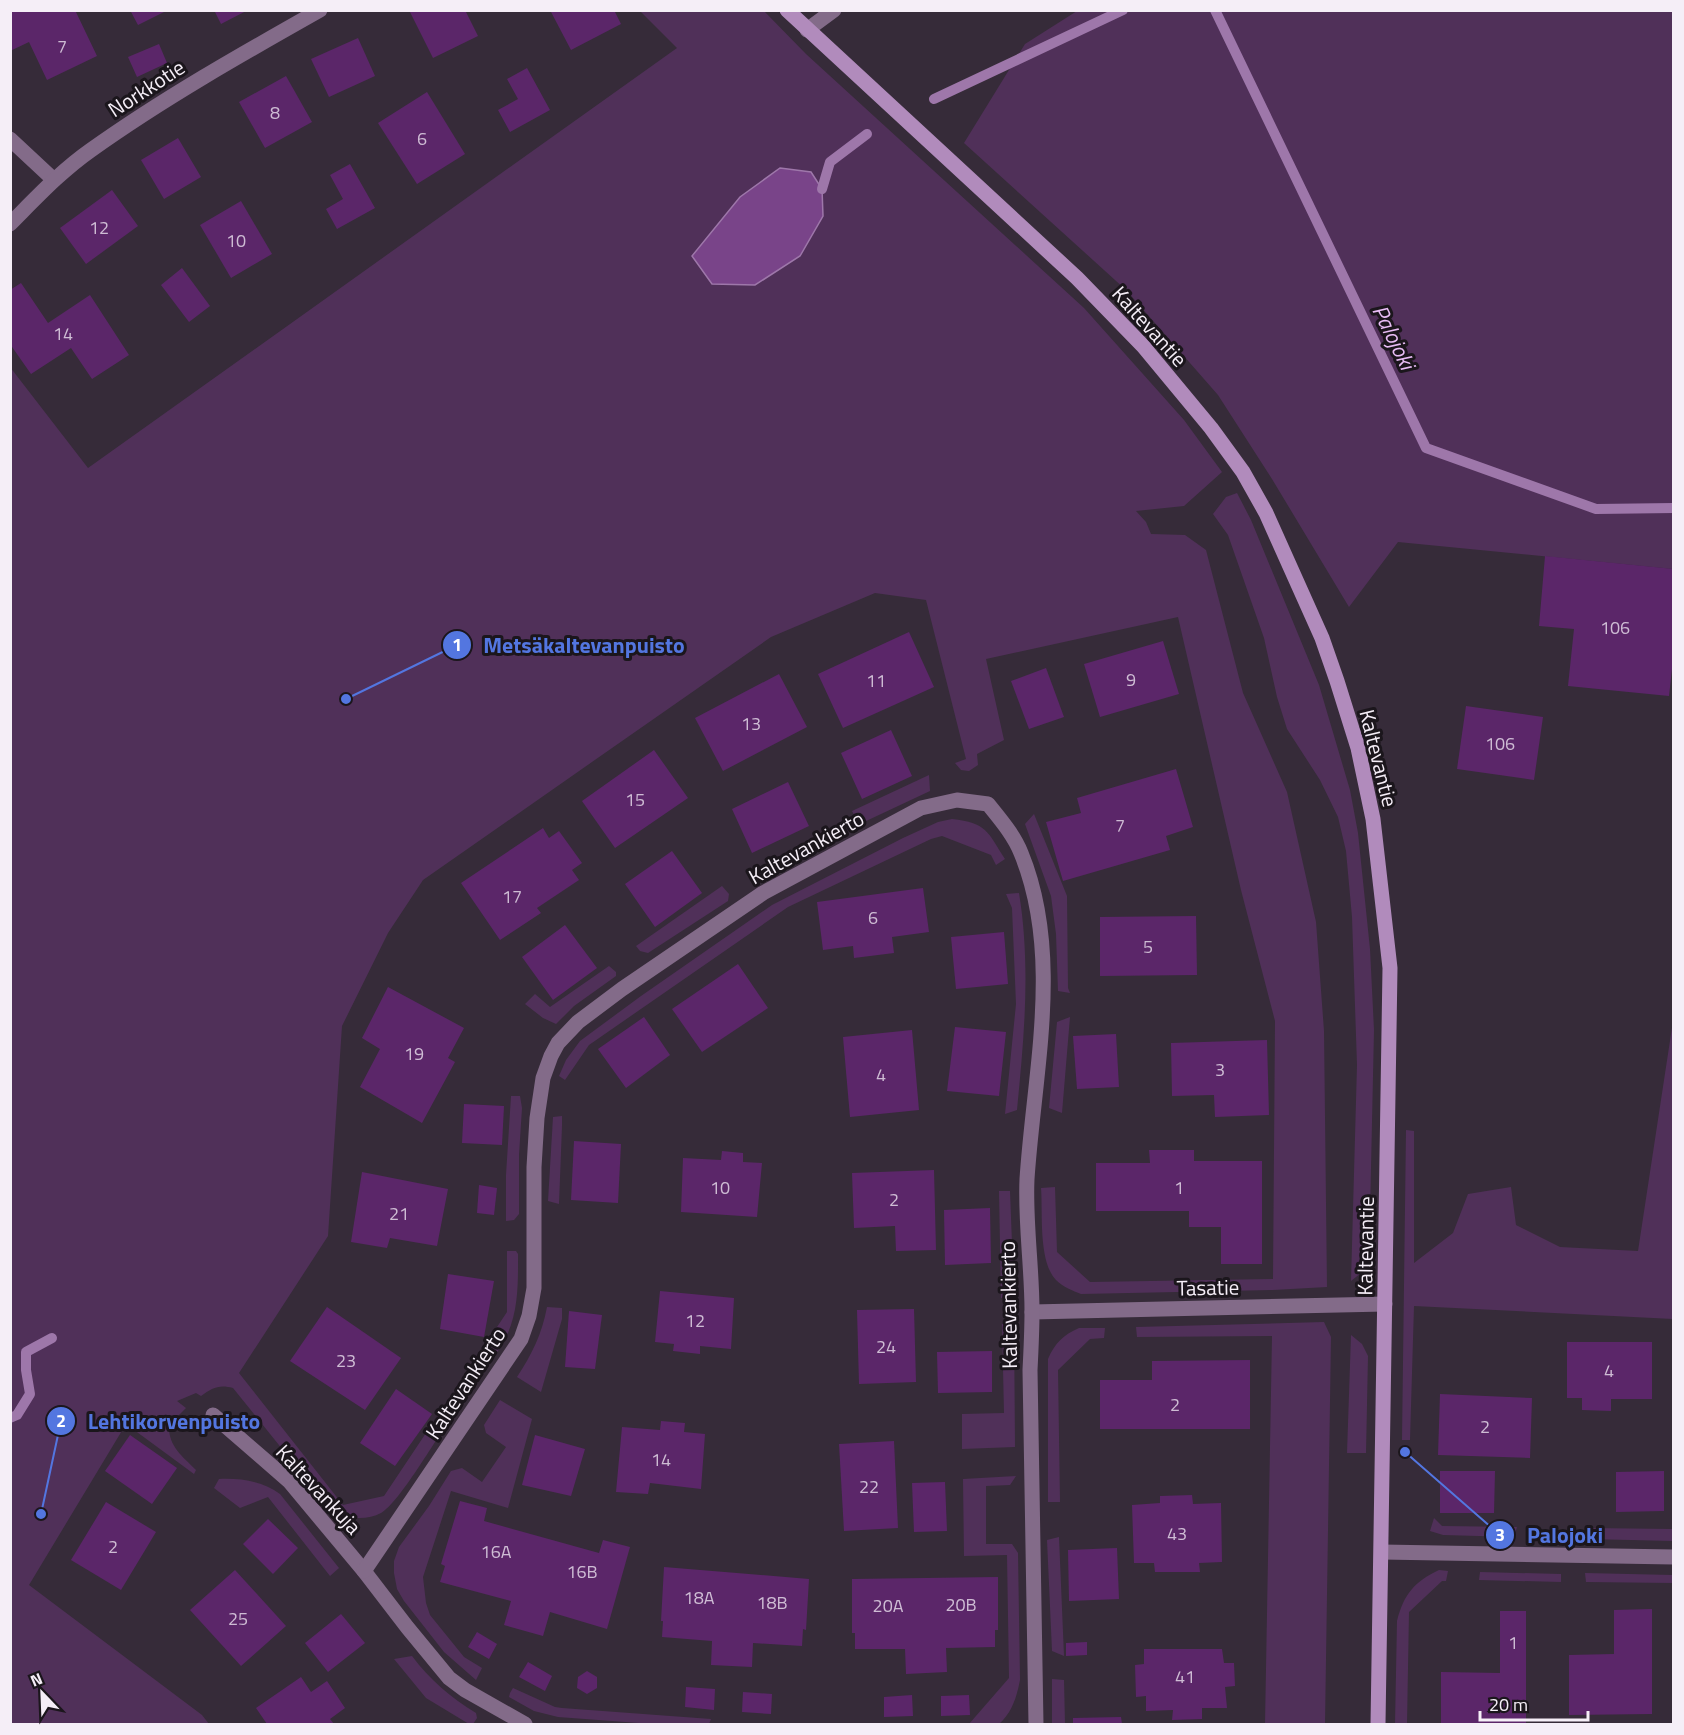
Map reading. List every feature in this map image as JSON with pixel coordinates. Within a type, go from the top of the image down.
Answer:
[{"type":"street","name":"Norkkotie","points":[[10,224],[54,180],[90,151],[205,74],[320,10]]},
{"type":"street","name":"Kaltevantie","points":[[787,10],[1077,278],[1143,346],[1211,428],[1243,472],[1266,513],[1322,638],[1337,681],[1358,748],[1373,819],[1390,968],[1378,1725]]},
{"type":"street","points":[[807,30],[834,10]]},
{"type":"street","points":[[10,139],[54,180]]},
{"type":"street","name":"Kaltevankierto","points":[[364,1570],[521,1339],[529,1316],[534,1288],[534,1167],[537,1118],[543,1078],[558,1042],[578,1022],[622,989],[763,893],[921,808],[957,800],[988,804],[1010,832],[1021,852],[1035,894],[1042,937],[1043,991],[1027,1184],[1032,1312],[1030,1370],[1036,1725]]},
{"type":"street","name":"Tasatie","points":[[1032,1312],[1385,1304]]},
{"type":"street","name":"Kaltevankuja","points":[[213,1415],[289,1480],[364,1570]]},
{"type":"street","points":[[1382,1552],[1674,1557]]},
{"type":"street","points":[[364,1570],[449,1678],[525,1725]]},
{"type":"shaded area","points":[[640,11],[764,11],[806,54],[1084,308],[1184,420],[1222,472],[1184,506],[1136,511],[1146,522],[1151,534],[1185,535],[1206,550],[1243,693],[1287,792],[1316,922],[1324,1031],[1327,1287],[1081,1294],[1056,1280],[1046,1261],[1042,1236],[1041,1188],[1055,1187],[1057,1252],[1090,1282],[1273,1279],[1275,1021],[1241,890],[1178,617],[986,659],[1004,740],[977,754],[978,765],[969,771],[961,770],[955,763],[966,759],[926,600],[875,593],[771,637],[423,880],[388,933],[342,1026],[328,1236],[239,1373],[343,1505],[384,1496],[442,1409],[450,1419],[417,1470],[389,1507],[375,1516],[363,1518],[350,1517],[332,1511],[233,1388],[224,1386],[201,1396],[196,1393],[177,1401],[186,1408],[169,1425],[169,1432],[173,1445],[196,1470],[194,1474],[126,1424],[29,1585],[202,1715],[209,1724],[11,1724],[10,367],[88,468],[677,48]]},
{"type":"shaded area","points":[[1077,11],[1673,11],[1673,569],[1398,542],[1349,607],[1218,395],[1126,290],[964,143],[1025,44]]},
{"type":"shaded area","points":[[780,168],[811,172],[822,189],[823,216],[800,256],[755,285],[712,284],[692,256],[740,197]]},
{"type":"shaded area","points":[[1237,493],[1251,520],[1319,685],[1350,790],[1358,833],[1370,949],[1374,1030],[1369,1260],[1361,1273],[1351,1281],[1357,1065],[1352,917],[1346,851],[1338,817],[1320,780],[1287,729],[1277,697],[1264,638],[1228,535],[1213,514],[1226,497]]},
{"type":"shaded area","points":[[929,775],[930,791],[864,822],[856,818],[852,811]]},
{"type":"shaded area","points":[[1034,814],[1067,896],[1068,988],[1070,993],[1058,991],[1056,934],[1051,896],[1025,824]]},
{"type":"shaded area","points":[[952,819],[973,823],[985,830],[1005,859],[996,865],[991,855],[942,836],[931,839],[788,907],[589,1045],[565,1080],[559,1076],[566,1060],[580,1041],[772,905],[903,838],[938,822]]},
{"type":"shaded area","points":[[722,886],[729,894],[728,901],[648,953],[640,951],[636,946]]},
{"type":"shaded area","points":[[1019,893],[1025,948],[1024,1029],[1017,1110],[1005,1114],[1016,1004],[1012,908],[1006,894]]},
{"type":"shaded area","points":[[609,966],[616,972],[616,976],[574,1006],[556,1024],[543,1018],[525,1004],[535,994],[550,1007]]},
{"type":"shaded area","points":[[1070,1017],[1062,1113],[1049,1108],[1057,1022]]},
{"type":"shaded area","points":[[1673,1021],[1673,1319],[1414,1306],[1410,1440],[1402,1440],[1406,1130],[1414,1131],[1414,1263],[1453,1233],[1468,1194],[1511,1187],[1516,1225],[1560,1247],[1638,1251]]},
{"type":"shaded area","points":[[511,1096],[520,1096],[522,1108],[519,1214],[514,1220],[506,1221],[506,1175]]},
{"type":"shaded area","points":[[562,1116],[559,1204],[548,1201],[553,1117]]},
{"type":"shaded area","points":[[999,1191],[1010,1191],[1014,1296],[1001,1298]]},
{"type":"shaded area","points":[[507,1251],[516,1251],[518,1254],[517,1296],[510,1327],[490,1363],[471,1387],[459,1384],[507,1312]]},
{"type":"shaded area","points":[[547,1307],[562,1308],[562,1319],[541,1392],[517,1377],[536,1344]]},
{"type":"shaded area","points":[[1014,1322],[1015,1447],[962,1449],[962,1414],[1004,1413],[1002,1324]]},
{"type":"shaded area","points":[[1324,1322],[1331,1337],[1325,1724],[1265,1724],[1272,1336],[1137,1337],[1136,1327]]},
{"type":"shaded area","points":[[1079,1328],[1105,1328],[1104,1338],[1090,1339],[1058,1370],[1060,1502],[1048,1502],[1048,1359],[1060,1340]]},
{"type":"shaded area","points":[[1351,1335],[1362,1344],[1368,1356],[1366,1453],[1347,1453]]},
{"type":"shaded area","points":[[500,1400],[532,1419],[508,1508],[451,1491],[423,1577],[430,1615],[464,1657],[482,1668],[476,1680],[444,1652],[404,1601],[397,1589],[394,1561],[399,1547],[451,1471],[462,1468],[482,1482],[506,1447],[486,1433],[484,1425]]},
{"type":"shaded area","points":[[1016,1476],[1010,1485],[986,1486],[986,1544],[1012,1544],[1018,1553],[1020,1680],[1013,1704],[999,1724],[969,1724],[1009,1678],[1007,1555],[964,1556],[963,1479]]},
{"type":"shaded area","points":[[219,1479],[251,1481],[280,1494],[339,1568],[330,1576],[268,1497],[240,1508],[214,1488]]},
{"type":"shaded area","points":[[1434,1518],[1442,1526],[1517,1527],[1514,1537],[1443,1535],[1430,1531]]},
{"type":"shaded area","points":[[1588,1528],[1673,1529],[1673,1541],[1588,1539]]},
{"type":"shaded area","points":[[1059,1537],[1064,1656],[1052,1651],[1047,1540]]},
{"type":"shaded area","points":[[1439,1570],[1448,1571],[1446,1581],[1442,1581],[1409,1612],[1407,1724],[1395,1724],[1397,1621],[1403,1603],[1411,1590],[1423,1579]]},
{"type":"shaded area","points":[[1480,1572],[1561,1574],[1561,1582],[1479,1580]]},
{"type":"shaded area","points":[[1585,1573],[1673,1575],[1673,1583],[1586,1582]]},
{"type":"shaded area","points":[[412,1656],[441,1688],[476,1713],[477,1718],[473,1724],[469,1724],[426,1698],[394,1659]]},
{"type":"shaded area","points":[[1052,1679],[1064,1680],[1065,1724],[1052,1724]]},
{"type":"shaded area","points":[[513,1688],[555,1707],[711,1719],[709,1724],[652,1724],[558,1717],[534,1711],[509,1697]]},
{"type":"building","points":[[10,10],[75,10],[97,56],[47,80],[29,42],[10,51]]},
{"type":"building","points":[[130,10],[168,10],[138,25]]},
{"type":"building","points":[[214,10],[248,10],[221,24]]},
{"type":"building","points":[[412,10],[465,10],[478,36],[433,58],[410,12]]},
{"type":"building","points":[[550,10],[614,10],[621,24],[571,50]]},
{"type":"building","points":[[358,38],[375,76],[329,97],[311,59]]},
{"type":"building","points":[[159,44],[167,63],[137,77],[128,57]]},
{"type":"building","points":[[527,68],[550,110],[510,132],[498,110],[518,99],[507,79]]},
{"type":"building","points":[[286,76],[312,122],[265,148],[239,102]]},
{"type":"building","points":[[427,92],[465,154],[417,184],[378,123]]},
{"type":"building","points":[[178,138],[201,177],[164,199],[141,160]]},
{"type":"building","points":[[350,164],[375,208],[337,229],[326,209],[343,199],[330,175]]},
{"type":"building","points":[[112,190],[138,226],[86,264],[60,228]]},
{"type":"building","points":[[241,201],[272,254],[231,278],[200,225]]},
{"type":"building","points":[[182,268],[210,306],[189,322],[161,285]]},
{"type":"building","points":[[21,283],[48,323],[90,295],[129,355],[92,379],[71,348],[31,374],[10,344],[10,290]]},
{"type":"building","points":[[1545,556],[1674,569],[1674,651],[1669,696],[1568,686],[1574,629],[1539,626]]},
{"type":"building","points":[[909,632],[934,687],[843,728],[818,674]]},
{"type":"building","points":[[1163,641],[1179,694],[1100,717],[1084,664]]},
{"type":"building","points":[[1046,668],[1064,717],[1029,729],[1011,681]]},
{"type":"building","points":[[779,674],[807,727],[723,771],[695,718]]},
{"type":"building","points":[[1466,706],[1543,717],[1534,780],[1457,769]]},
{"type":"building","points":[[891,730],[912,776],[862,799],[841,753]]},
{"type":"building","points":[[654,750],[688,798],[615,848],[582,801]]},
{"type":"building","points":[[1176,769],[1193,827],[1166,836],[1170,850],[1063,881],[1046,822],[1081,813],[1077,798]]},
{"type":"building","points":[[788,782],[809,826],[752,853],[732,809]]},
{"type":"building","points":[[543,828],[549,838],[559,831],[582,863],[572,870],[579,880],[537,908],[541,913],[500,940],[461,883]]},
{"type":"building","points":[[672,851],[702,893],[655,927],[625,884]]},
{"type":"building","points":[[923,888],[929,932],[892,937],[894,953],[854,958],[853,946],[823,950],[817,902]]},
{"type":"building","points":[[1196,916],[1197,975],[1100,976],[1100,917]]},
{"type":"building","points":[[565,925],[597,968],[553,1000],[522,957]]},
{"type":"building","points":[[1004,932],[1008,984],[956,989],[951,937]]},
{"type":"building","points":[[738,964],[768,1008],[702,1052],[672,1009]]},
{"type":"building","points":[[388,987],[464,1028],[448,1058],[455,1062],[422,1123],[360,1087],[380,1049],[362,1038]]},
{"type":"building","points":[[644,1017],[670,1055],[626,1088],[598,1049]]},
{"type":"building","points":[[955,1027],[1006,1032],[999,1096],[947,1091]]},
{"type":"building","points":[[912,1030],[919,1110],[850,1117],[843,1037]]},
{"type":"building","points":[[1116,1034],[1119,1087],[1077,1089],[1073,1036]]},
{"type":"building","points":[[1267,1040],[1269,1115],[1215,1117],[1214,1095],[1172,1096],[1171,1043]]},
{"type":"building","points":[[464,1104],[504,1106],[502,1145],[462,1143]]},
{"type":"building","points":[[574,1141],[621,1144],[618,1203],[571,1200]]},
{"type":"building","points":[[1149,1150],[1194,1150],[1194,1161],[1262,1161],[1262,1264],[1221,1264],[1221,1227],[1189,1227],[1189,1211],[1096,1211],[1096,1163],[1150,1163]]},
{"type":"building","points":[[722,1151],[743,1153],[743,1162],[762,1163],[757,1217],[681,1212],[683,1158],[721,1160]]},
{"type":"building","points":[[934,1170],[936,1250],[896,1251],[895,1226],[854,1228],[852,1173]]},
{"type":"building","points":[[362,1172],[448,1189],[437,1246],[390,1238],[387,1248],[351,1242]]},
{"type":"building","points":[[479,1185],[497,1188],[494,1215],[477,1213]]},
{"type":"building","points":[[990,1208],[991,1263],[945,1265],[944,1210]]},
{"type":"building","points":[[448,1274],[494,1281],[484,1337],[440,1329]]},
{"type":"building","points":[[660,1291],[734,1298],[731,1349],[700,1346],[700,1354],[673,1351],[674,1344],[655,1342]]},
{"type":"building","points":[[327,1307],[401,1358],[365,1410],[290,1361]]},
{"type":"building","points":[[914,1309],[916,1382],[859,1384],[857,1310]]},
{"type":"building","points":[[569,1311],[602,1315],[595,1369],[565,1367]]},
{"type":"building","points":[[1567,1342],[1652,1342],[1652,1399],[1611,1399],[1611,1411],[1582,1410],[1582,1398],[1567,1398]]},
{"type":"building","points":[[992,1351],[992,1392],[938,1393],[937,1352]]},
{"type":"building","points":[[1250,1360],[1250,1429],[1100,1429],[1100,1380],[1152,1380],[1152,1361]]},
{"type":"building","points":[[396,1389],[432,1414],[395,1466],[360,1443]]},
{"type":"building","points":[[1440,1394],[1532,1398],[1530,1458],[1438,1455]]},
{"type":"building","points":[[661,1421],[685,1423],[684,1432],[705,1434],[701,1489],[650,1483],[648,1494],[616,1492],[622,1427],[660,1430]]},
{"type":"building","points":[[130,1435],[177,1468],[152,1504],[105,1471]]},
{"type":"building","points":[[535,1435],[585,1449],[571,1496],[522,1485]]},
{"type":"building","points":[[894,1441],[898,1528],[844,1531],[839,1444]]},
{"type":"building","points":[[1440,1471],[1495,1471],[1494,1513],[1440,1513]]},
{"type":"building","points":[[1664,1471],[1664,1511],[1616,1512],[1616,1472]]},
{"type":"building","points":[[945,1482],[947,1531],[914,1532],[912,1483]]},
{"type":"building","points":[[1192,1495],[1193,1504],[1221,1503],[1222,1562],[1199,1563],[1200,1572],[1155,1572],[1154,1563],[1134,1563],[1132,1505],[1160,1503],[1160,1496]]},
{"type":"building","points":[[460,1501],[487,1508],[484,1521],[599,1553],[603,1540],[630,1547],[607,1629],[550,1612],[543,1636],[504,1625],[511,1601],[440,1582],[445,1566],[441,1564]]},
{"type":"building","points":[[106,1502],[156,1532],[121,1590],[71,1560]]},
{"type":"building","points":[[268,1519],[298,1548],[273,1574],[243,1544]]},
{"type":"building","points":[[1117,1548],[1119,1599],[1069,1601],[1068,1550]]},
{"type":"building","points":[[664,1567],[809,1579],[806,1630],[803,1629],[802,1646],[753,1643],[752,1667],[711,1665],[712,1641],[662,1637]]},
{"type":"building","points":[[235,1570],[286,1626],[241,1666],[190,1610]]},
{"type":"building","points":[[998,1577],[998,1630],[995,1630],[995,1647],[946,1648],[947,1672],[906,1674],[905,1649],[855,1649],[855,1633],[852,1633],[852,1579]]},
{"type":"building","points":[[1652,1609],[1652,1714],[1569,1715],[1569,1655],[1614,1654],[1614,1610]]},
{"type":"building","points":[[1500,1611],[1526,1611],[1526,1724],[1441,1724],[1441,1672],[1500,1673]]},
{"type":"building","points":[[341,1614],[365,1643],[328,1672],[305,1643]]},
{"type":"building","points":[[477,1632],[497,1644],[489,1659],[468,1647]]},
{"type":"building","points":[[1087,1642],[1087,1655],[1066,1656],[1066,1643]]},
{"type":"building","points":[[1144,1649],[1222,1649],[1224,1663],[1234,1663],[1235,1686],[1225,1687],[1227,1708],[1202,1708],[1202,1719],[1172,1720],[1173,1710],[1146,1711],[1146,1696],[1136,1697],[1135,1665],[1144,1664]]},
{"type":"building","points":[[528,1662],[552,1676],[545,1691],[519,1677]]},
{"type":"building","points":[[587,1671],[597,1677],[597,1688],[587,1694],[577,1688],[578,1677]]},
{"type":"building","points":[[301,1677],[311,1692],[327,1681],[345,1708],[330,1719],[334,1724],[267,1724],[256,1708]]},
{"type":"building","points":[[686,1687],[715,1689],[714,1710],[685,1707]]},
{"type":"building","points":[[743,1692],[772,1694],[771,1714],[742,1712]]},
{"type":"building","points":[[912,1695],[913,1716],[884,1717],[884,1697]]},
{"type":"building","points":[[969,1695],[970,1715],[941,1716],[941,1696]]},
{"type":"building","points":[[1121,1717],[1122,1724],[1073,1724],[1073,1718]]},
{"type":"waterway","points":[[934,99],[1123,10]]},
{"type":"waterway","name":"Palojoki","points":[[1215,10],[1426,448],[1596,509],[1674,508]]},
{"type":"waterway","points":[[822,189],[830,162],[867,134]]},
{"type":"waterway","points":[[10,1418],[17,1415],[30,1394],[26,1352],[52,1338]]},
{"type":"place","name":"Metsäkaltevanpuisto","points":[[346,699]]},
{"type":"place","name":"Palojoki","points":[[1405,1452]]},
{"type":"place","name":"Lehtikorvenpuisto","points":[[41,1514]]}]
